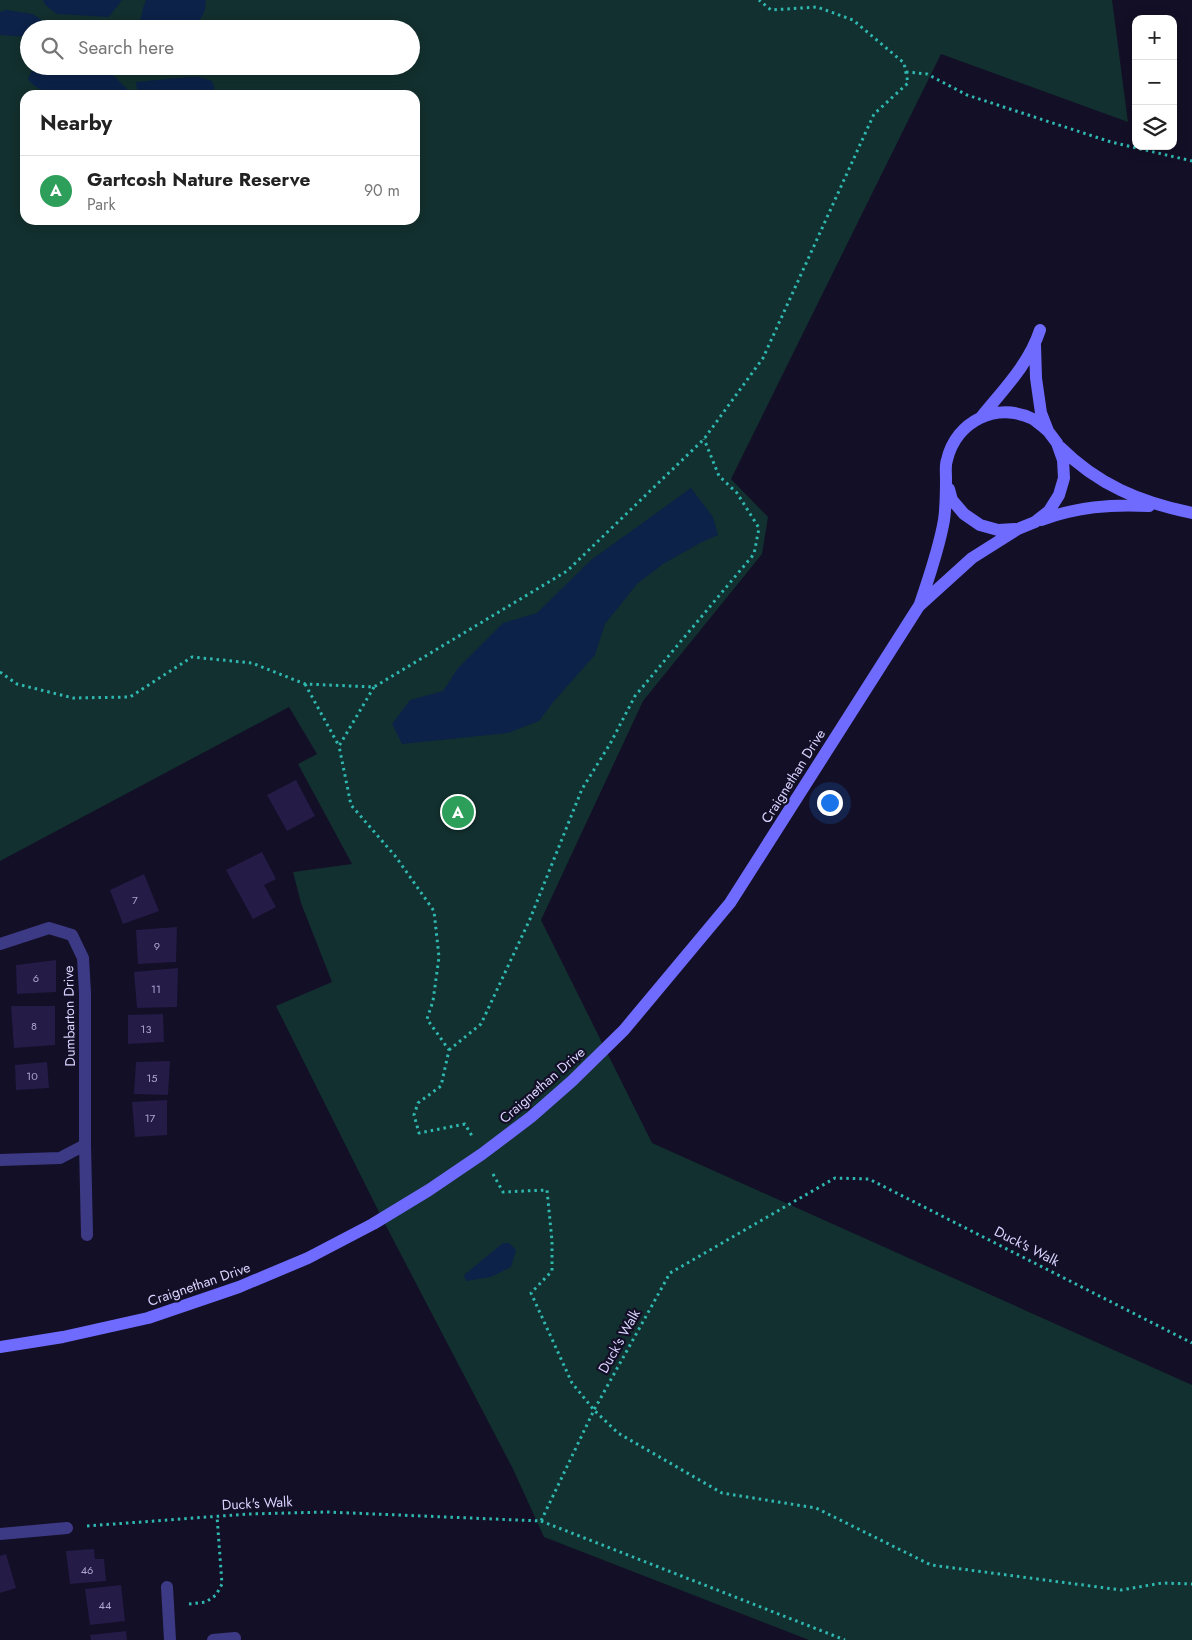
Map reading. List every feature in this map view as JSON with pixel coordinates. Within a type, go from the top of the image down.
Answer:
[{"type":"street","points":[[919,606],[937,552],[946,502],[946,461],[952,443],[965,427],[982,416],[1014,377],[1035,345],[1040,330]]},
{"type":"street","points":[[1035,345],[1038,395],[1048,431],[1057,444],[1083,468],[1105,482],[1136,497],[1164,507],[1192,513]]},
{"type":"street","points":[[982,416],[999,412],[1017,413],[1034,420],[1048,431]]},
{"type":"street","points":[[1035,522],[1049,511],[1059,496],[1064,478],[1063,460],[1057,444]]},
{"type":"street","points":[[946,481],[952,500],[964,514],[980,525],[998,530],[1018,529]]},
{"type":"street","points":[[919,606],[972,558],[1018,529],[1035,522],[1086,507],[1118,505],[1164,507]]},
{"type":"street","name":"Craignethan Drive","points":[[0,1348],[63,1337],[148,1318],[239,1287],[299,1261],[372,1224],[429,1190],[482,1154],[531,1117],[572,1082],[624,1030],[730,903],[919,606]]},
{"type":"street","name":"Dumbarton Drive","points":[[0,944],[49,928],[72,935],[83,958],[87,1235]]},
{"type":"street","points":[[0,1160],[60,1158],[85,1146]]},
{"type":"street","points":[[0,1534],[67,1528]]},
{"type":"street","points":[[167,1587],[170,1640]]},
{"type":"street","points":[[213,1640],[235,1638]]},
{"type":"path","points":[[339,746],[374,686],[566,571],[704,439],[763,358],[874,114],[908,83],[904,63],[853,20],[817,7],[771,10],[759,0]]},
{"type":"path","points":[[906,72],[926,74],[967,95],[1111,142],[1192,161]]},
{"type":"path","points":[[472,1136],[465,1124],[419,1133],[414,1115],[418,1103],[441,1086],[449,1050],[481,1024],[530,919],[582,789],[610,744],[635,696],[754,554],[759,528],[736,493],[719,476],[704,439]]},
{"type":"path","points":[[0,672],[17,684],[73,698],[130,697],[192,657],[252,663],[305,684],[374,686]]},
{"type":"path","points":[[305,684],[339,746],[350,804],[396,857],[434,911],[439,957],[427,1020],[449,1050]]},
{"type":"path","points":[[494,1174],[503,1192],[547,1190],[552,1241],[552,1271],[530,1293],[572,1383],[594,1410],[618,1433],[722,1493],[816,1508],[931,1565],[1121,1590],[1162,1583],[1192,1584]]},
{"type":"path","name":"Duck's Walk","points":[[67,1528],[216,1516],[327,1512],[541,1521],[594,1410],[670,1273],[835,1178],[870,1179],[1192,1343]]},
{"type":"path","points":[[168,1606],[206,1602],[216,1595],[222,1584],[216,1516]]},
{"type":"path","points":[[541,1521],[845,1640]]},
{"type":"green space","points":[[0,0],[1112,0],[1128,122],[941,54],[731,479],[768,517],[762,554],[643,701],[541,920],[652,1143],[1192,1385],[1192,1640],[809,1640],[544,1537],[513,1469],[384,1222],[276,1006],[332,982],[301,903],[293,872],[352,864],[298,764],[317,754],[289,707],[0,861]]},
{"type":"water","points":[[43,0],[122,0],[109,17],[57,14],[45,5]]},
{"type":"water","points":[[146,0],[206,0],[205,10],[200,20],[140,20]]},
{"type":"water","points":[[6,10],[33,14],[42,20],[20,20],[20,36],[0,35],[0,12]]},
{"type":"water","points":[[30,75],[113,75],[128,90],[42,90],[28,79]]},
{"type":"water","points":[[199,77],[212,81],[215,90],[139,90],[136,82]]},
{"type":"water","points":[[691,488],[713,517],[718,535],[663,564],[637,584],[605,624],[595,655],[554,701],[539,721],[508,733],[402,744],[392,724],[410,700],[443,691],[458,668],[503,623],[537,613],[591,560]]},
{"type":"water","points":[[503,1243],[509,1243],[516,1250],[511,1267],[491,1277],[466,1281],[464,1275]]},
{"type":"building","points":[[296,780],[315,816],[287,831],[267,795]]},
{"type":"building","points":[[262,852],[276,879],[264,885],[276,907],[253,919],[226,870]]},
{"type":"building","points":[[144,874],[159,911],[123,924],[110,890]]},
{"type":"building","points":[[177,927],[176,962],[138,964],[136,930]]},
{"type":"building","points":[[56,960],[56,992],[17,994],[16,965]]},
{"type":"building","points":[[178,968],[177,1007],[137,1008],[134,972]]},
{"type":"building","points":[[11,1006],[55,1006],[55,1045],[14,1048]]},
{"type":"building","points":[[163,1014],[164,1042],[128,1044],[128,1015]]},
{"type":"building","points":[[170,1061],[168,1095],[134,1094],[136,1062]]},
{"type":"building","points":[[47,1062],[49,1088],[16,1090],[15,1065]]},
{"type":"building","points":[[167,1100],[167,1135],[135,1137],[132,1102]]},
{"type":"building","points":[[94,1549],[95,1559],[104,1559],[106,1581],[70,1584],[66,1551]]},
{"type":"building","points":[[6,1554],[16,1588],[0,1593],[0,1556]]},
{"type":"building","points":[[121,1585],[125,1621],[90,1625],[85,1589]]},
{"type":"building","points":[[126,1631],[127,1640],[91,1640],[90,1635]]},
{"type":"place","name":"Gartcosh Nature Reserve","points":[[458,812]]}]
